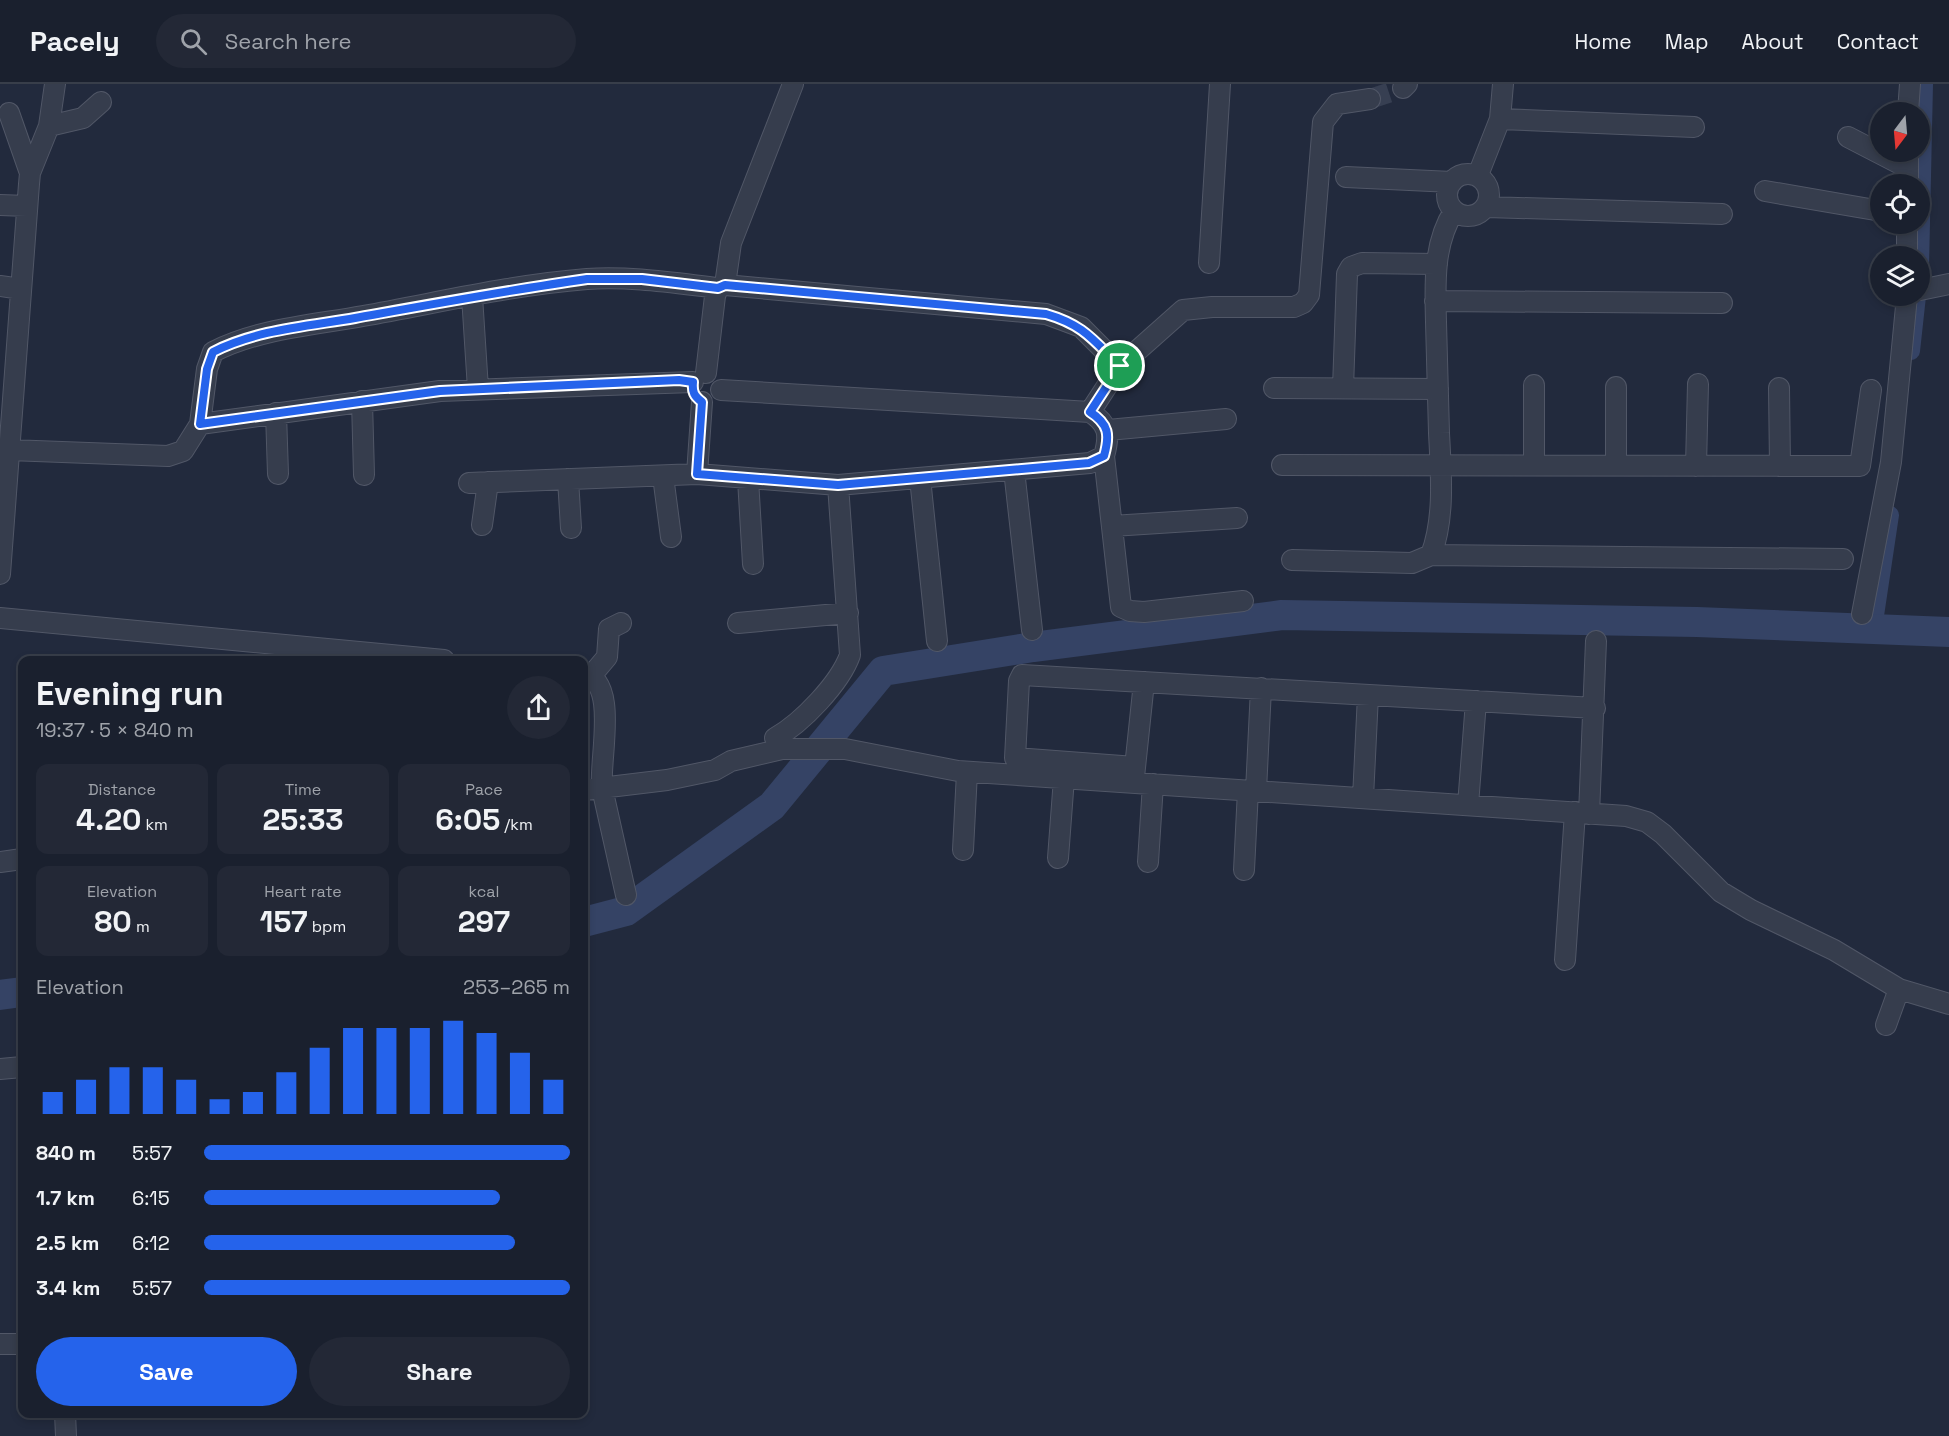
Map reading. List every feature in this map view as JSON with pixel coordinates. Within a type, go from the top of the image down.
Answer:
[{"type":"street","points":[[0,574],[9,450],[6,406],[21,289],[30,173],[49,126],[55,84]]},
{"type":"street","points":[[200,424],[440,391],[700,377],[714,375],[720,382],[721,390],[711,402],[702,402],[695,397],[692,390],[700,377],[731,243],[793,84]]},
{"type":"street","points":[[1209,263],[1220,84]]},
{"type":"street","points":[[1478,175],[1500,119],[1503,84]]},
{"type":"street","points":[[1909,102],[1910,84]]},
{"type":"street","points":[[1090,412],[1120,366],[1182,310],[1212,307],[1294,307],[1303,303],[1310,295],[1323,122],[1337,104],[1370,99]]},
{"type":"street","points":[[49,126],[88,116],[101,102]]},
{"type":"street","points":[[9,113],[30,173]]},
{"type":"street","points":[[1500,119],[1694,127]]},
{"type":"street","points":[[1848,138],[1908,168]]},
{"type":"street","points":[[1466,173],[1478,175],[1487,183],[1490,195],[1486,207],[1477,215],[1471,216],[1454,211],[1447,200],[1447,188],[1452,182],[1466,173]]},
{"type":"street","points":[[1346,177],[1452,182]]},
{"type":"street","points":[[1765,191],[1870,209]]},
{"type":"street","points":[[0,205],[27,206]]},
{"type":"street","points":[[1486,207],[1722,214]]},
{"type":"street","points":[[1431,555],[1438,535],[1440,465],[1437,264],[1439,243],[1454,211]]},
{"type":"street","points":[[1343,388],[1347,274],[1351,267],[1362,263],[1437,264]]},
{"type":"street","points":[[9,450],[168,456],[183,451],[200,424],[207,369],[213,352],[228,344],[285,330],[472,296],[587,279],[642,279],[1046,314],[1081,327],[1120,366]]},
{"type":"street","points":[[0,286],[21,289]]},
{"type":"street","points":[[472,296],[478,389]]},
{"type":"street","points":[[1436,301],[1722,303]]},
{"type":"street","points":[[1862,614],[1891,462],[1906,306]]},
{"type":"street","points":[[1696,466],[1698,384]]},
{"type":"street","points":[[1534,385],[1534,465]]},
{"type":"street","points":[[1616,387],[1616,465]]},
{"type":"street","points":[[1274,388],[1438,389]]},
{"type":"street","points":[[1779,388],[1780,466]]},
{"type":"street","points":[[721,390],[1090,412],[1101,419],[1108,430],[1109,437],[1104,456],[1121,606],[1130,612],[1144,612],[1244,601]]},
{"type":"street","points":[[1282,465],[1860,466],[1871,390]]},
{"type":"street","points":[[362,401],[364,475]]},
{"type":"street","points":[[697,474],[702,402]]},
{"type":"street","points":[[276,413],[278,474]]},
{"type":"street","points":[[1108,430],[1226,419]]},
{"type":"street","points":[[482,525],[478,482],[697,474],[838,485],[1089,463],[1104,456]]},
{"type":"street","points":[[1014,470],[1032,630]]},
{"type":"street","points":[[663,476],[671,537]]},
{"type":"street","points":[[920,478],[938,641]]},
{"type":"street","points":[[568,479],[572,528]]},
{"type":"street","points":[[748,479],[753,564]]},
{"type":"street","points":[[778,743],[846,668],[850,655],[838,485]]},
{"type":"street","points":[[1112,526],[1237,518]]},
{"type":"street","points":[[1292,560],[1412,563],[1431,555],[1844,559]]},
{"type":"street","points":[[738,622],[848,613]]},
{"type":"street","points":[[0,618],[402,656]]},
{"type":"street","points":[[588,674],[608,657],[609,629],[621,623]]},
{"type":"street","points":[[1565,960],[1595,708],[1596,641]]},
{"type":"street","points":[[1595,708],[1022,675],[1019,681],[1015,758],[1141,778],[1252,790],[1626,816],[1647,822],[1663,834],[1721,892],[1751,910],[1834,950],[1899,989],[1949,1004]]},
{"type":"street","points":[[588,676],[602,689],[606,706],[600,769],[593,789],[627,895]]},
{"type":"street","points":[[1144,682],[1141,778],[1148,862]]},
{"type":"street","points":[[1244,870],[1261,688]]},
{"type":"street","points":[[1363,798],[1368,695]]},
{"type":"street","points":[[1468,805],[1476,701]]},
{"type":"street","points":[[593,789],[668,780],[715,770],[731,761],[778,743],[845,749],[967,772],[1064,778],[1141,778]]},
{"type":"street","points":[[963,850],[967,772]]},
{"type":"street","points":[[1058,858],[1064,778]]},
{"type":"street","points":[[0,862],[18,860]]},
{"type":"street","points":[[1886,1025],[1899,989]]},
{"type":"street","points":[[0,1069],[18,1067]]},
{"type":"street","points":[[0,1344],[18,1344]]},
{"type":"street","points":[[64,1418],[66,1436]]},
{"type":"waterway","points":[[1920,246],[1924,84]]},
{"type":"waterway","points":[[1911,351],[1916,306]]},
{"type":"waterway","points":[[1873,629],[1890,515]]},
{"type":"waterway","points":[[588,921],[626,911],[772,806],[883,671],[1033,647],[1282,615],[1697,622],[1949,632]]},
{"type":"waterway","points":[[0,995],[18,993]]},
{"type":"tunnel","points":[[1370,99],[1403,88]]},
{"type":"route","points":[[587,279],[642,279],[718,288],[725,285],[1046,314],[1081,327],[1120,366],[1090,412],[1101,419],[1108,430],[1109,437],[1104,456],[1089,463],[838,485],[697,474],[702,402],[695,397],[692,390],[693,382],[679,380],[440,391],[200,424],[207,369],[213,352],[228,344],[285,330],[490,292],[587,279]]}]
